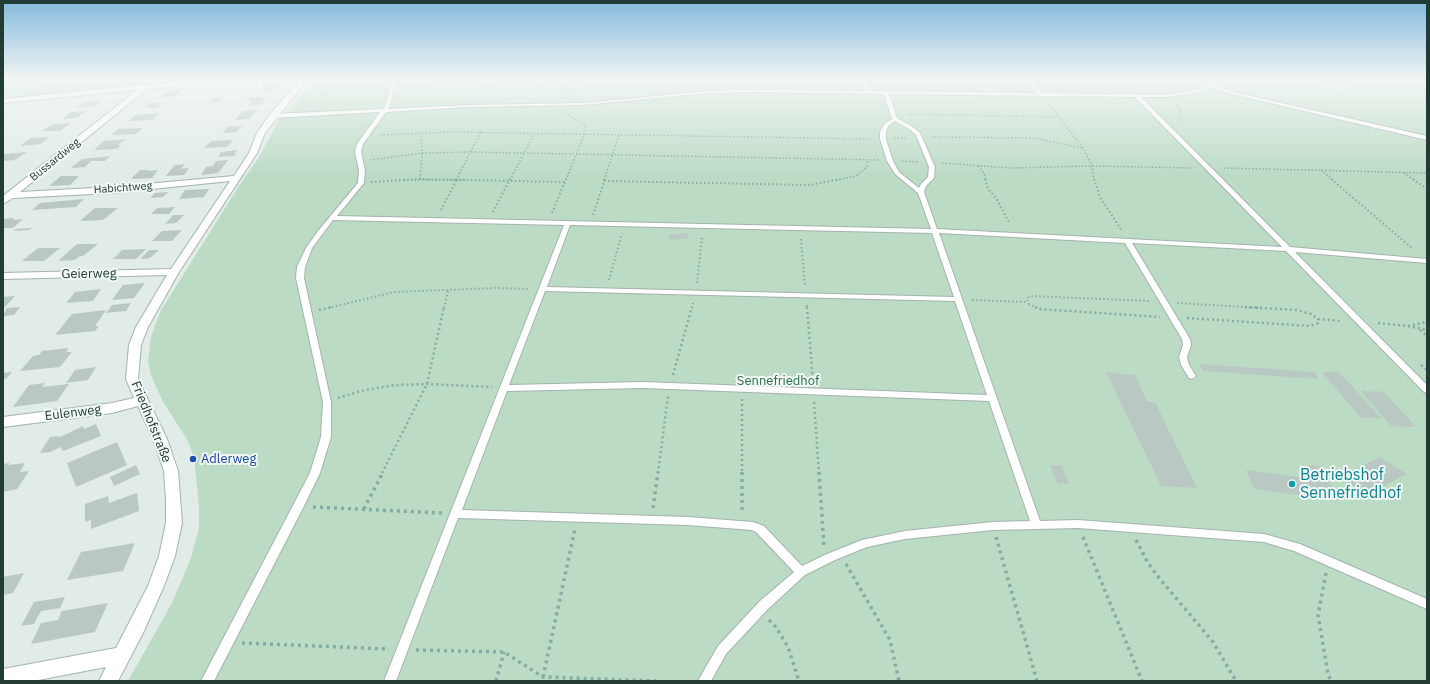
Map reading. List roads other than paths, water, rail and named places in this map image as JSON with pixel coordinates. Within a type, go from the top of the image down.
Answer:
[{"type":"street","name":"Bussardweg","points":[[3,202],[114,112]]},
{"type":"street","name":"Friedhofstraße","points":[[108,681],[156,586],[167,556],[174,522],[171,471],[160,439],[132,379],[135,345],[142,327],[174,272],[253,153],[261,133],[277,112]]},
{"type":"street","name":"Habichtweg","points":[[11,195],[113,190],[236,178]]},
{"type":"street","name":"Geierweg","points":[[3,276],[174,272]]},
{"type":"street","name":"Eulenweg","points":[[3,422],[112,408],[142,400]]},
{"type":"street","points":[[3,678],[122,655]]},
{"type":"lane","points":[[273,116],[349,112]]},
{"type":"lane","points":[[207,681],[299,506],[314,473],[326,436],[326,402],[300,278],[301,267],[309,248],[361,183],[362,170],[358,152],[360,144],[384,112]]},
{"type":"lane","points":[[893,112],[895,116],[921,138],[932,167],[930,178],[923,185],[921,192]]},
{"type":"lane","points":[[1152,112],[1427,390]]},
{"type":"lane","points":[[1314,112],[1427,138]]},
{"type":"lane","points":[[895,116],[886,125],[883,138],[890,160],[897,173],[921,192],[1036,524]]},
{"type":"lane","points":[[332,218],[934,231],[1287,249],[1427,261]]},
{"type":"lane","points":[[390,681],[568,223]]},
{"type":"lane","points":[[1128,242],[1186,339],[1187,345],[1183,357],[1185,365],[1192,376]]},
{"type":"lane","points":[[542,289],[958,299]]},
{"type":"lane","points":[[504,388],[670,386],[993,398]]},
{"type":"lane","points":[[455,514],[742,524],[760,529],[801,572]]},
{"type":"lane","points":[[704,681],[722,650],[759,610],[801,572],[866,543],[905,535],[993,526],[1078,524],[1264,538],[1296,547],[1427,604]]},
{"type":"place","name":"Adlerweg","points":[[193,459]]},
{"type":"place","name":"Betriebshof Sennefriedhof","points":[[1292,484]]},
{"type":"park label","name":"Sennefriedhof","points":[[778,381]]}]
